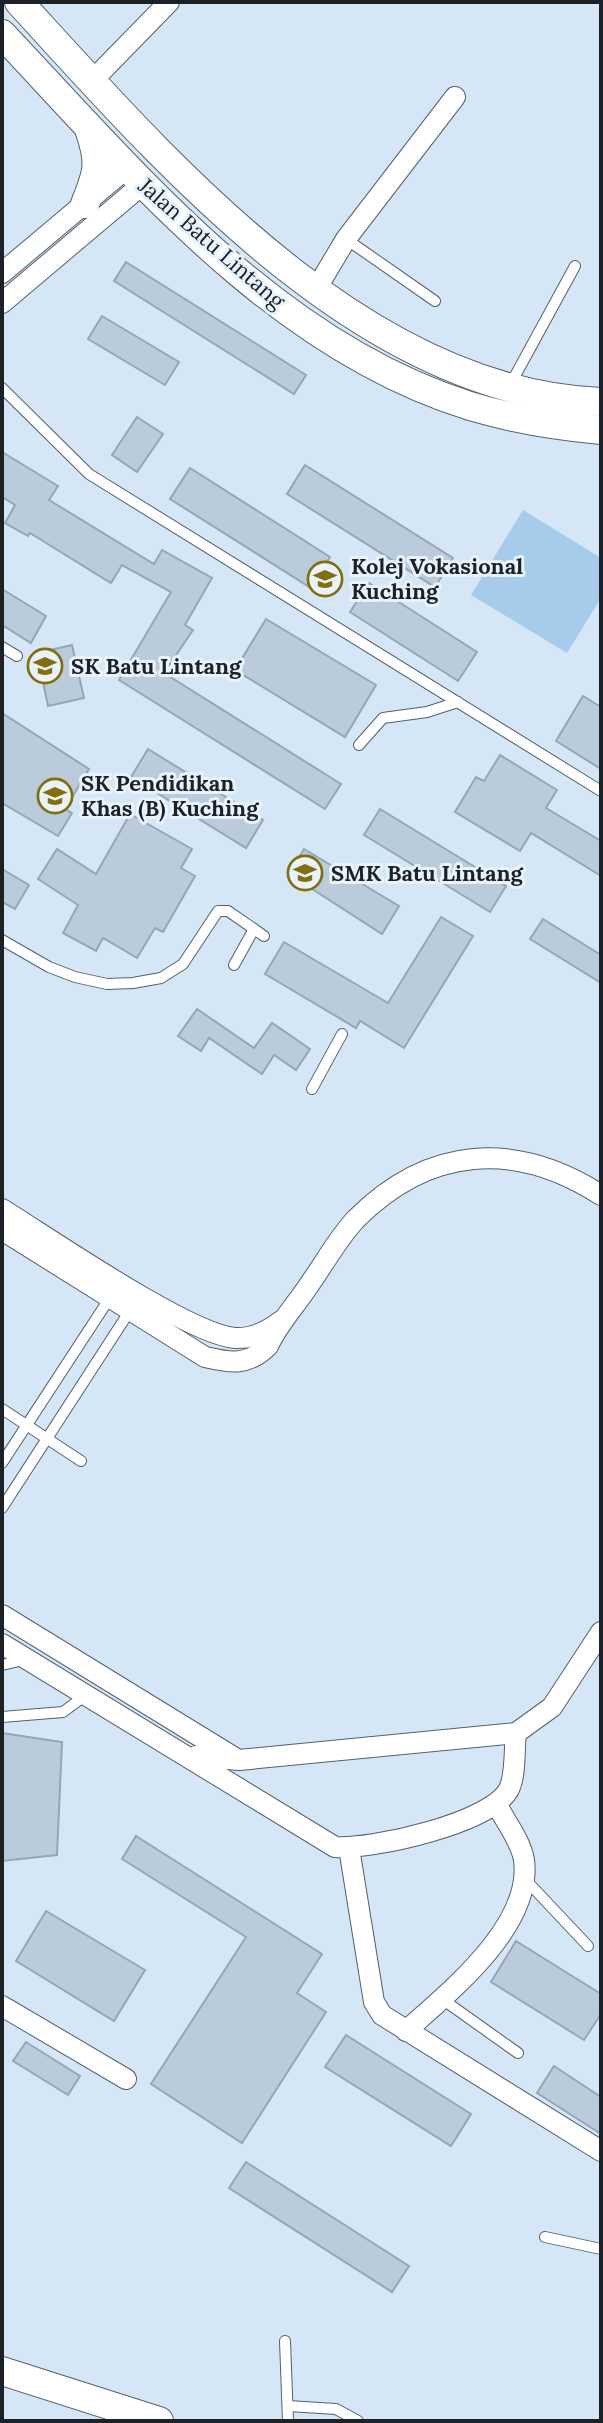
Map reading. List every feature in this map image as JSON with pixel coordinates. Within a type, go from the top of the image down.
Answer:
[{"type":"main road","name":"Jalan Batu Lintang","points":[[19,2],[114,104],[229,218],[315,291],[390,339],[441,362],[510,385],[601,402]]},
{"type":"main road","name":"Jalan Batu Lintang","points":[[2,34],[88,125],[256,287],[359,356],[469,406],[539,424],[601,430]]},
{"type":"main road","points":[[114,104],[140,172],[229,218]]},
{"type":"main road","points":[[85,204],[98,173],[97,152],[88,125]]},
{"type":"main road","points":[[2,2371],[159,2421]]},
{"type":"street","points":[[92,81],[169,2]]},
{"type":"street","points":[[315,291],[346,239],[455,97]]},
{"type":"street","points":[[2,273],[85,204],[140,172]]},
{"type":"street","points":[[5,298],[140,172]]},
{"type":"street","points":[[2,1230],[205,1357],[230,1363],[249,1361],[257,1356],[353,1222],[377,1199],[448,1161],[494,1158],[540,1164],[571,1176],[601,1195]]},
{"type":"street","points":[[2,1209],[193,1324],[234,1338],[255,1336],[290,1314]]},
{"type":"street","points":[[2,1615],[239,1760]]},
{"type":"street","points":[[190,1756],[239,1760],[516,1733],[552,1707],[601,1632]]},
{"type":"street","points":[[26,1660],[38,1653],[45,1641]]},
{"type":"street","points":[[2,1644],[335,1847],[349,1848],[476,1817],[497,1805],[510,1788],[516,1733]]},
{"type":"street","points":[[406,2031],[442,1999],[494,1944],[516,1905],[523,1877],[523,1855],[497,1805]]},
{"type":"street","points":[[349,1848],[374,2002],[382,2015],[601,2151]]},
{"type":"street","points":[[2,2006],[126,2079]]},
{"type":"lane","points":[[346,239],[435,301]]},
{"type":"lane","points":[[510,385],[575,266]]},
{"type":"lane","points":[[2,388],[89,474],[601,791]]},
{"type":"lane","points":[[2,647],[17,656]]},
{"type":"lane","points":[[359,745],[383,718],[427,712],[458,702]]},
{"type":"lane","points":[[2,940],[49,967],[107,984],[161,978],[183,964],[218,911],[228,911],[264,936]]},
{"type":"lane","points":[[234,965],[254,929]]},
{"type":"lane","points":[[312,1089],[342,1034]]},
{"type":"lane","points":[[2,1463],[111,1296]]},
{"type":"lane","points":[[2,1508],[131,1309]]},
{"type":"lane","points":[[2,1409],[81,1461]]},
{"type":"lane","points":[[2,1665],[26,1660]]},
{"type":"lane","points":[[2,1717],[63,1712],[86,1695]]},
{"type":"lane","points":[[523,1877],[588,1946]]},
{"type":"lane","points":[[442,1999],[518,2053]]},
{"type":"lane","points":[[545,2237],[601,2249]]},
{"type":"lane","points":[[285,2341],[288,2421]]},
{"type":"lane","points":[[288,2406],[336,2409],[358,2421]]},
{"type":"shaded area","points":[[523,510],[601,558],[601,598],[567,653],[471,595]]},
{"type":"building","points":[[126,262],[306,375],[294,394],[114,281]]},
{"type":"building","points":[[102,316],[179,362],[165,385],[88,339]]},
{"type":"building","points":[[137,417],[163,434],[137,472],[112,455]]},
{"type":"building","points":[[2,452],[58,486],[49,500],[154,564],[162,550],[212,578],[185,625],[193,630],[164,673],[341,784],[325,809],[119,680],[171,592],[122,565],[111,583],[30,533],[28,536],[5,523],[15,505],[2,497]]},
{"type":"building","points":[[305,465],[453,558],[435,587],[287,494]]},
{"type":"building","points":[[190,468],[330,557],[311,588],[170,499]]},
{"type":"building","points":[[369,583],[477,652],[458,681],[350,612]]},
{"type":"building","points":[[2,589],[46,616],[31,643],[2,625]]},
{"type":"building","points":[[266,619],[376,685],[345,737],[235,670]]},
{"type":"building","points":[[72,645],[84,698],[48,706],[37,653]]},
{"type":"building","points":[[583,696],[601,707],[601,769],[556,741]]},
{"type":"building","points":[[2,713],[89,769],[65,809],[72,813],[58,836],[2,803]]},
{"type":"building","points":[[148,749],[263,820],[246,848],[131,777]]},
{"type":"building","points":[[500,755],[557,790],[546,808],[601,841],[601,876],[531,833],[520,851],[455,812],[476,777],[484,781]]},
{"type":"building","points":[[380,809],[506,886],[490,912],[364,835]]},
{"type":"building","points":[[130,814],[192,849],[181,868],[195,876],[163,932],[155,928],[137,958],[103,938],[96,951],[63,933],[78,905],[38,879],[57,849],[96,874]]},
{"type":"building","points":[[304,849],[399,906],[382,934],[289,874]]},
{"type":"building","points":[[2,869],[29,885],[15,909],[2,902]]},
{"type":"building","points":[[441,917],[473,936],[404,1048],[360,1021],[356,1028],[265,974],[284,942],[388,1003]]},
{"type":"building","points":[[543,919],[601,955],[601,983],[530,939]]},
{"type":"building","points":[[197,1009],[254,1048],[272,1023],[310,1049],[296,1070],[274,1055],[262,1074],[209,1038],[201,1051],[178,1036]]},
{"type":"building","points":[[2,1733],[62,1742],[57,1855],[2,1861]]},
{"type":"building","points":[[136,1836],[322,1954],[297,1993],[326,2012],[242,2143],[151,2084],[246,1937],[122,1859]]},
{"type":"building","points":[[46,1911],[145,1970],[114,2021],[16,1961]]},
{"type":"building","points":[[516,1941],[601,1994],[601,2014],[584,2040],[491,1982]]},
{"type":"building","points":[[346,2035],[471,2114],[451,2146],[325,2067]]},
{"type":"building","points":[[26,2042],[80,2076],[68,2095],[13,2061]]},
{"type":"building","points":[[554,2066],[601,2097],[601,2134],[537,2093]]},
{"type":"building","points":[[246,2162],[409,2266],[392,2292],[229,2188]]},
{"type":"place","name":"Kolej Vokasional Kuching","points":[[325,579]]},
{"type":"place","name":"SK Batu Lintang","points":[[45,666]]},
{"type":"place","name":"SK Pendidikan Khas (B) Kuching","points":[[55,796]]},
{"type":"place","name":"SMK Batu Lintang","points":[[305,873]]}]
